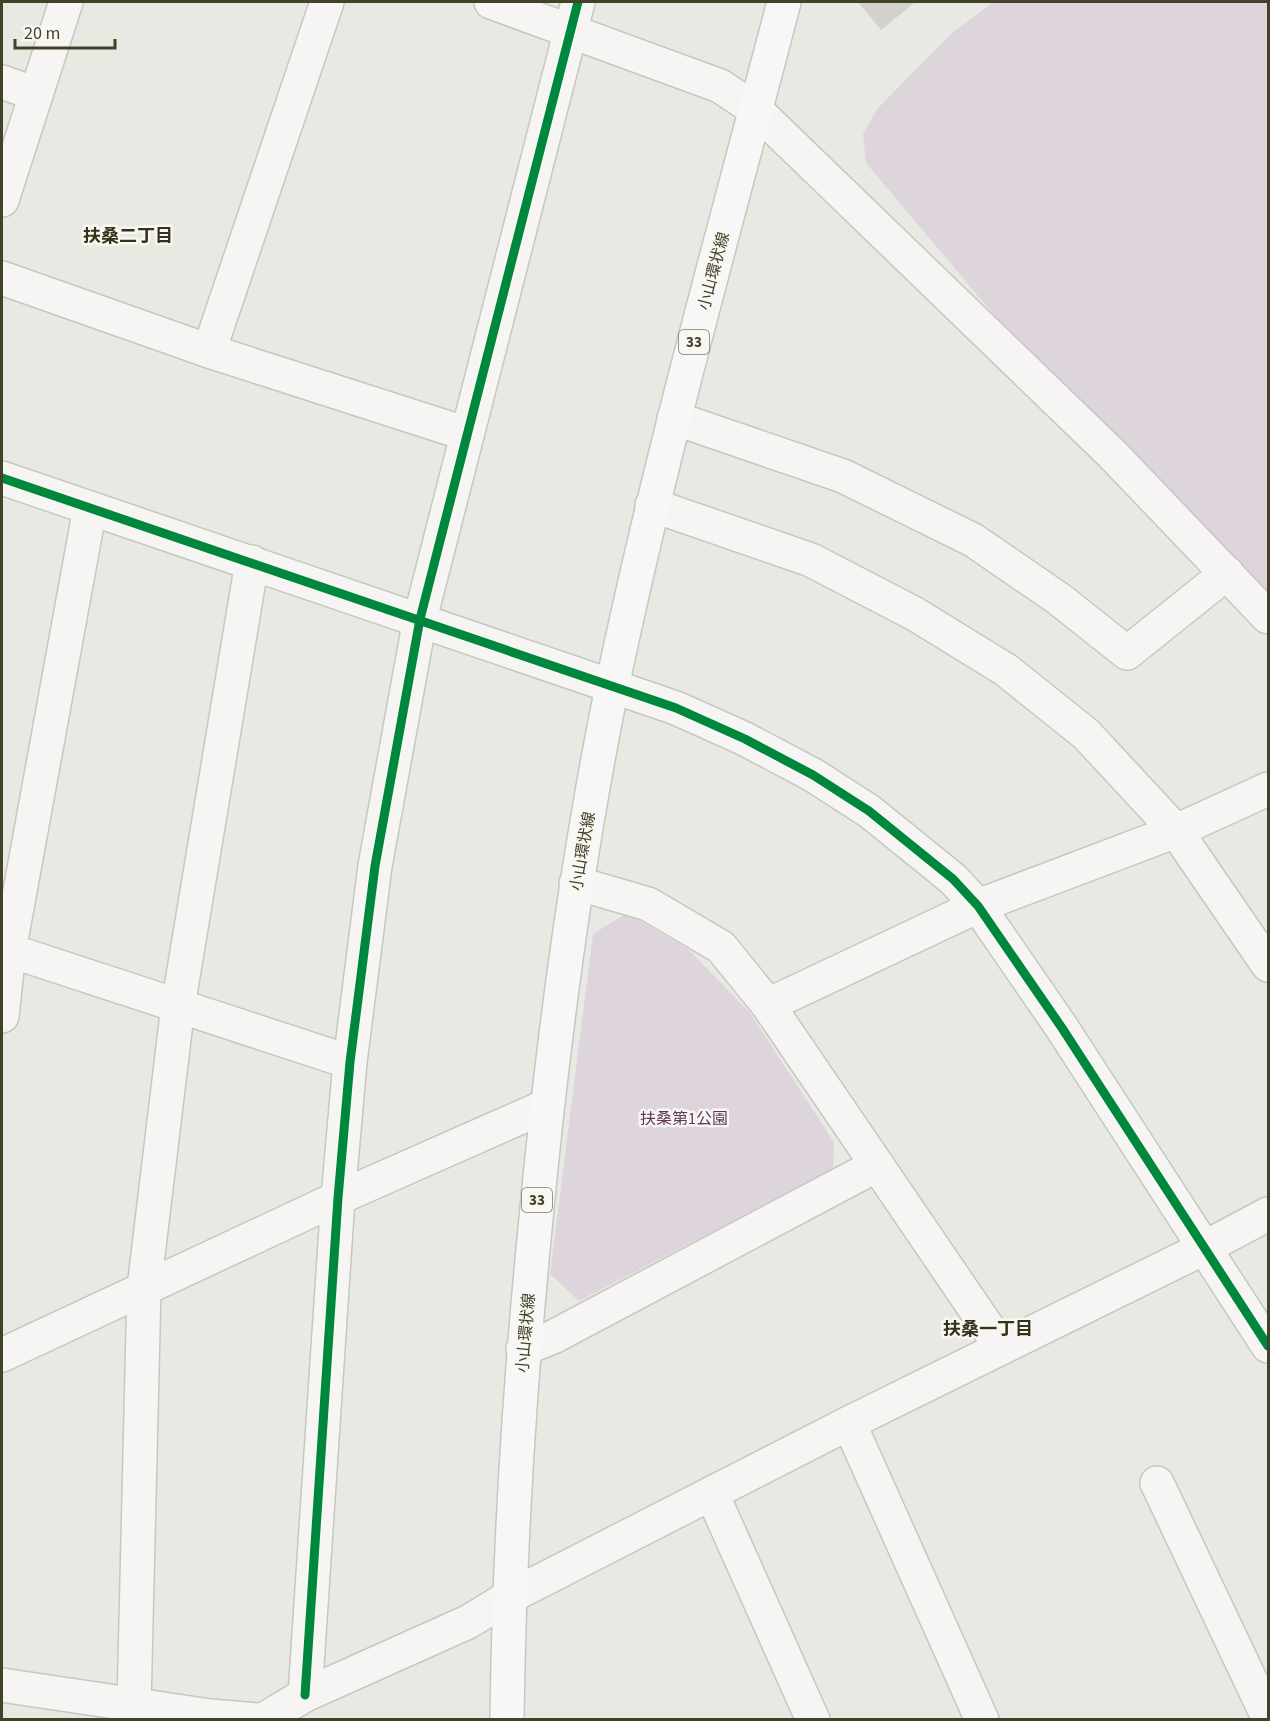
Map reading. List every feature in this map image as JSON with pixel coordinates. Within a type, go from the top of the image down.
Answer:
[{"type":"main road","name":"小山環状線","points":[[507,1719],[509,1597],[523,1349],[546,1106],[576,883],[613,685],[652,505],[784,2]]},
{"type":"street","points":[[2,200],[66,2]]},
{"type":"street","points":[[209,351],[327,2]]},
{"type":"street","points":[[491,2],[574,16],[720,86],[756,110],[1112,454],[1269,617]]},
{"type":"street","points":[[305,1695],[338,1198],[350,1062],[375,866],[420,620],[574,16]]},
{"type":"street","points":[[2,82],[36,94]]},
{"type":"street","points":[[2,278],[209,351],[467,434]]},
{"type":"street","points":[[674,418],[843,477],[973,540],[1059,599],[1127,653],[1227,573]]},
{"type":"street","points":[[2,478],[676,708],[745,739],[813,775],[869,811],[953,879],[978,906],[1068,1038],[1269,1346]]},
{"type":"street","points":[[652,505],[811,560],[915,614],[996,664],[1086,734],[1176,831],[1269,966]]},
{"type":"street","points":[[2,1016],[5,950],[90,508]]},
{"type":"street","points":[[134,1705],[144,1288],[178,1006],[252,562]]},
{"type":"street","points":[[768,1005],[978,906],[1176,831],[1269,789]]},
{"type":"street","points":[[576,883],[648,904],[721,947],[768,1005],[1001,1347]]},
{"type":"street","points":[[5,950],[350,1062]]},
{"type":"street","points":[[2,1355],[338,1198],[546,1106]]},
{"type":"street","points":[[523,1349],[553,1337],[877,1165]]},
{"type":"street","points":[[263,1719],[305,1695],[468,1622],[509,1597],[849,1423],[1269,1214]]},
{"type":"street","points":[[849,1423],[982,1719]]},
{"type":"street","points":[[1157,1483],[1269,1717]]},
{"type":"street","points":[[712,1494],[813,1719]]},
{"type":"street","points":[[2,1685],[210,1716],[257,1719]]},
{"type":"green space","points":[[993,2],[1268,2],[1268,603],[1117,461],[866,163],[863,134],[878,108],[952,33]]},
{"type":"green space","name":"扶桑第1公園","points":[[627,913],[689,950],[750,1013],[834,1142],[833,1169],[579,1301],[550,1274],[593,934]]},
{"type":"building","points":[[858,2],[915,2],[881,30]]},
{"type":"cycle path","points":[[305,1695],[338,1198],[350,1062],[375,866],[420,619],[578,2]]},
{"type":"cycle path","points":[[2,478],[676,708],[745,739],[813,775],[869,811],[953,879],[978,906],[1062,1028],[1268,1346]]},
{"type":"district","name":"扶桑二丁目","points":[[128,236]]},
{"type":"district","name":"扶桑一丁目","points":[[988,1329]]}]
